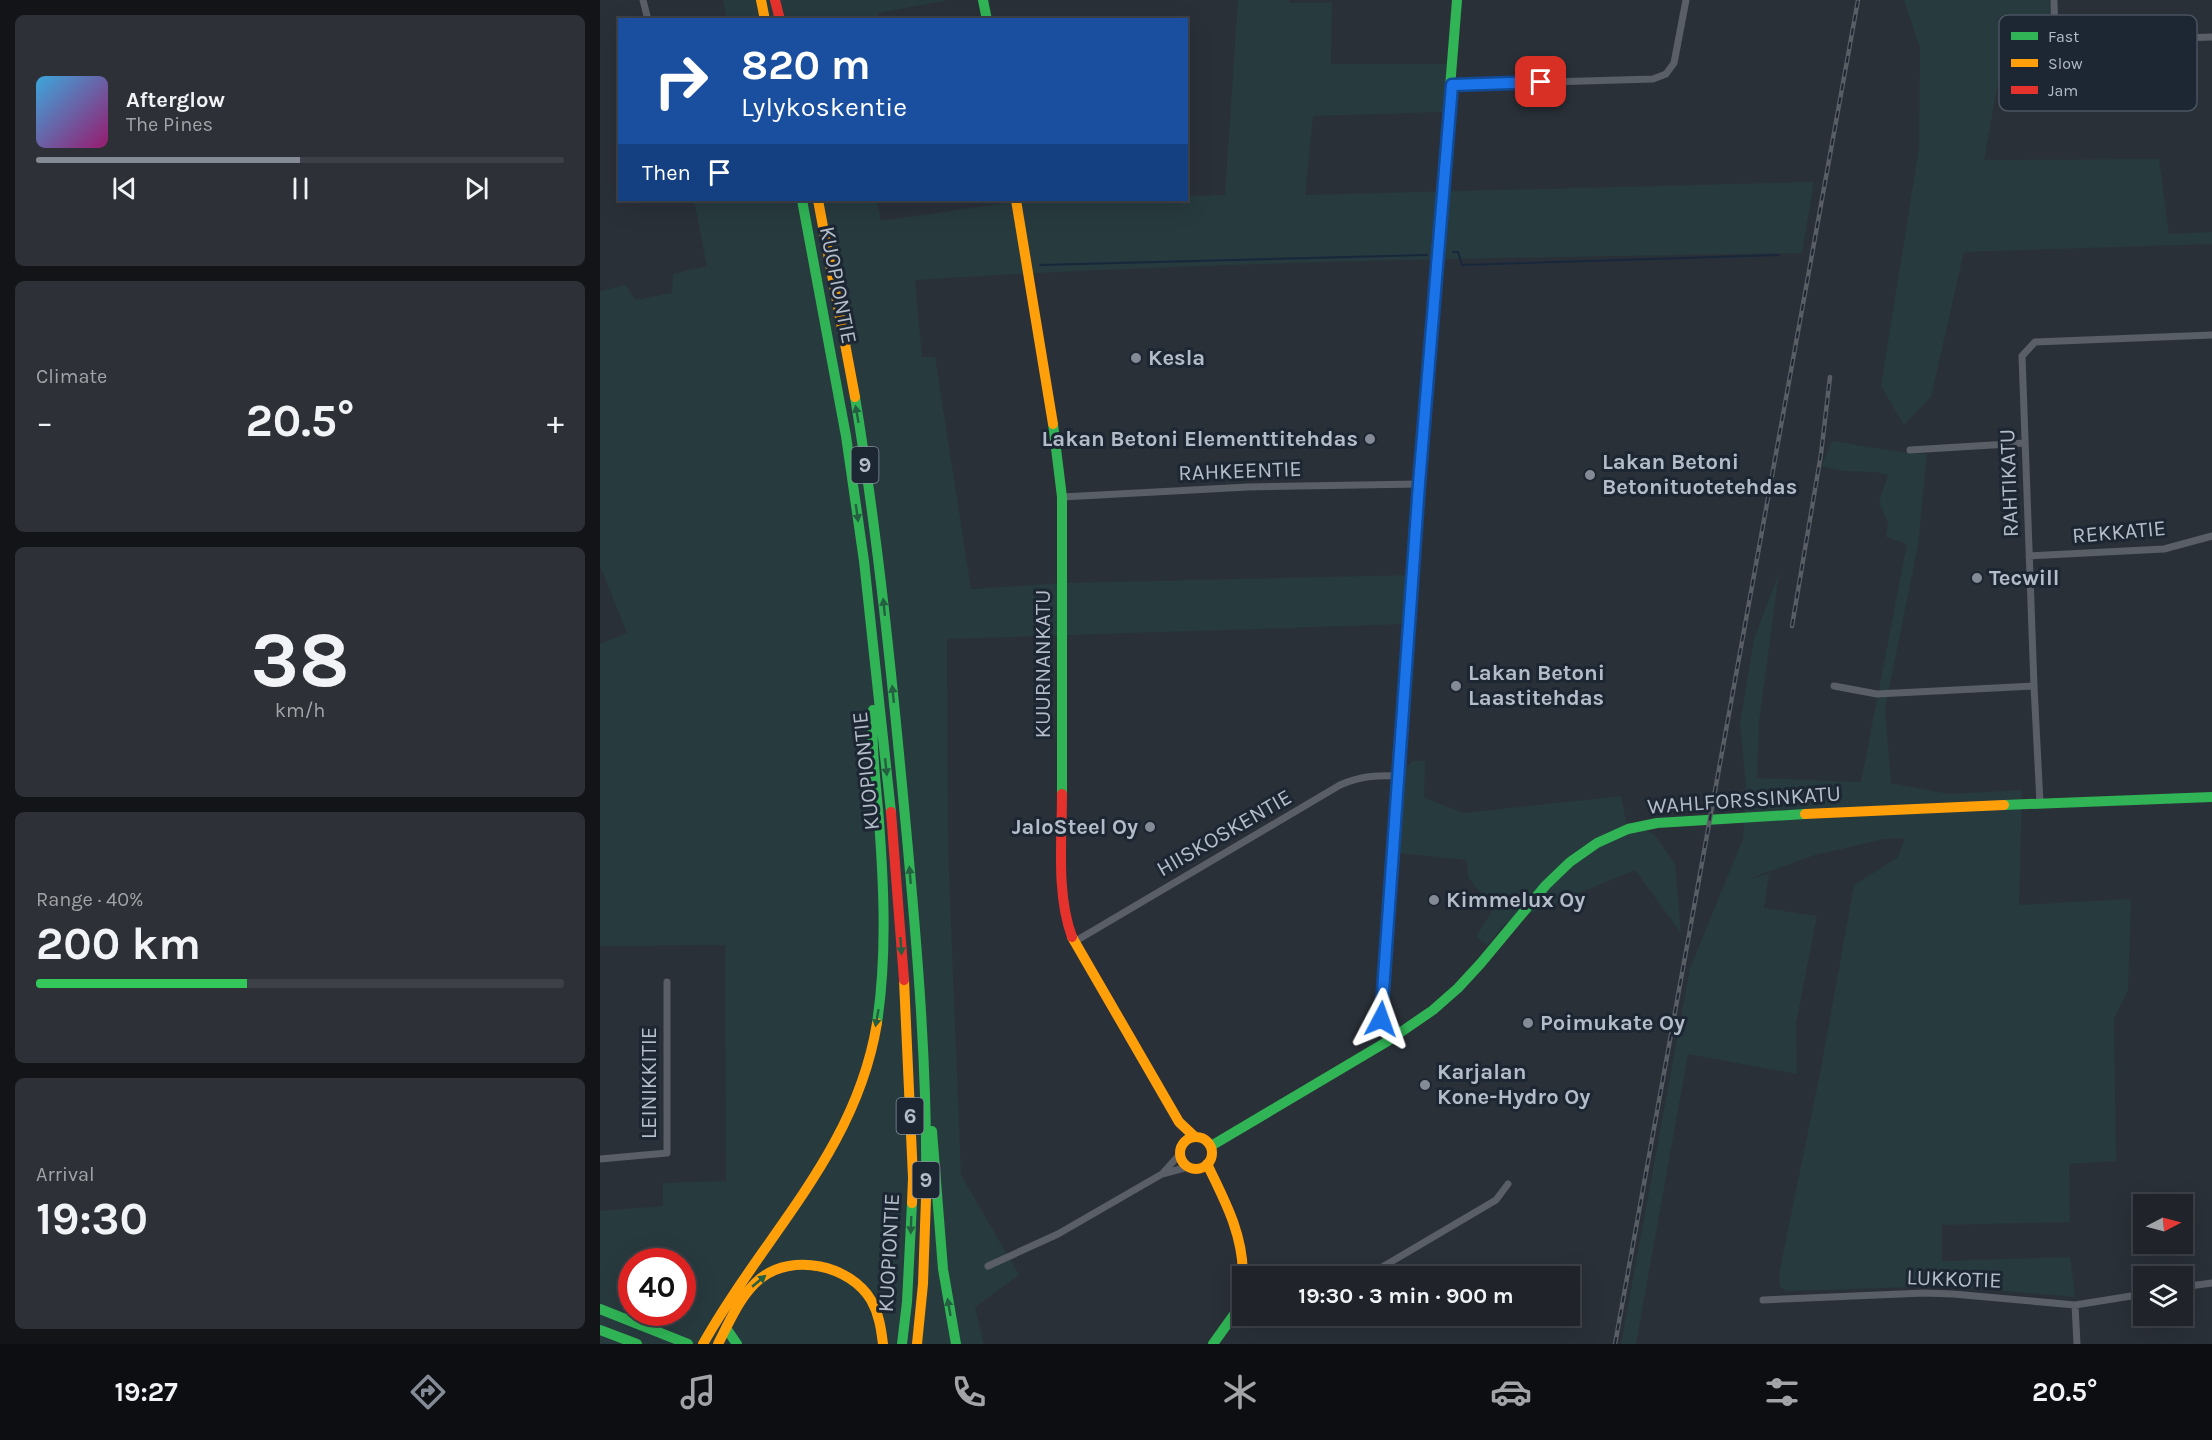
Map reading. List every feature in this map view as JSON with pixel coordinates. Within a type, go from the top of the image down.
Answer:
[{"type":"main road","points":[[761,0],[765,18]]},
{"type":"main road","points":[[775,0],[780,18]]},
{"type":"main road","points":[[983,0],[987,18]]},
{"type":"main road","points":[[1389,1040],[1381,1019],[1419,484],[1458,0]]},
{"type":"main road","name":"KUOPIONTIE","points":[[802,201],[846,436],[864,561],[897,888],[905,999],[913,1178],[907,1302],[902,1344]]},
{"type":"main road","name":"KUOPIONTIE","points":[[818,201],[861,434],[879,559],[900,764],[921,1017],[926,1212],[922,1304],[917,1344]]},
{"type":"main road","name":"KUURNANKATU","points":[[1016,201],[1060,470],[1062,497],[1062,866],[1065,918],[1074,942],[1179,1122],[1195,1137]]},
{"type":"main road","points":[[704,1344],[719,1312],[792,1213],[834,1148],[860,1089],[872,1045],[882,985],[885,939],[872,717],[876,678]]},
{"type":"main road","name":"WAHLFORSSINKATU","points":[[1211,1146],[1389,1040],[1426,1015],[1454,992],[1561,870],[1601,842],[1629,829],[1687,820],[2212,797]]},
{"type":"main road","points":[[921,1017],[939,1199],[943,1269],[956,1344]]},
{"type":"main road","name":"KUURNANKATU","points":[[1169,1104],[1181,1150]]},
{"type":"main road","points":[[1195,1137],[1204,1139],[1211,1146],[1212,1156],[1207,1164],[1197,1169],[1188,1167],[1181,1150],[1195,1137]]},
{"type":"main road","points":[[1207,1164],[1237,1224],[1244,1266]]},
{"type":"main road","points":[[718,1344],[734,1311],[761,1278],[784,1268],[798,1265],[822,1266],[851,1277],[868,1295],[880,1324],[883,1344]]},
{"type":"main road","points":[[600,1309],[688,1344]]},
{"type":"main road","points":[[1213,1344],[1232,1320]]},
{"type":"main road","points":[[726,1328],[737,1344]]},
{"type":"main road","points":[[600,1330],[638,1344]]},
{"type":"street","points":[[643,0],[648,18]]},
{"type":"street","points":[[1452,85],[1653,79],[1666,74],[1674,63],[1686,0]]},
{"type":"street","points":[[2054,0],[2054,15]]},
{"type":"street","points":[[2197,37],[2212,37]]},
{"type":"street","name":"RAHTIKATU","points":[[2040,803],[2022,356],[2035,342],[2212,335]]},
{"type":"street","points":[[1910,450],[2025,443]]},
{"type":"street","name":"RAHKEENTIE","points":[[1062,497],[1248,487],[1419,484]]},
{"type":"street","name":"REKKATIE","points":[[2029,556],[2164,549],[2212,536]]},
{"type":"street","points":[[1834,686],[1877,694],[2034,686]]},
{"type":"street","name":"HIISKOSKENTIE","points":[[1074,942],[1340,785],[1373,775],[1399,776]]},
{"type":"street","name":"LEINIKKITIE","points":[[600,1160],[667,1153],[667,982]]},
{"type":"street","points":[[1162,1174],[1181,1150]]},
{"type":"street","points":[[988,1266],[1058,1234],[1162,1174],[1188,1167]]},
{"type":"street","points":[[1384,1266],[1496,1200],[1508,1184]]},
{"type":"street","points":[[2193,1285],[2212,1282]]},
{"type":"street","name":"LUKKOTIE","points":[[1763,1300],[1924,1293],[2075,1305],[2133,1296]]},
{"type":"street","points":[[2075,1305],[2077,1344]]},
{"type":"green space","points":[[723,0],[950,0],[878,13],[879,18],[727,18]]},
{"type":"green space","points":[[1238,0],[1332,3],[1331,64],[1450,64],[1447,112],[1313,116],[1305,195],[1814,182],[1802,253],[1247,264],[915,280],[922,357],[935,357],[971,589],[1065,583],[1409,575],[1406,624],[947,639],[948,848],[961,1175],[1019,1275],[975,1307],[984,1344],[600,1344],[600,1211],[663,1206],[663,1183],[726,1181],[725,945],[600,946],[600,644],[627,633],[600,566],[600,291],[626,285],[635,300],[672,293],[673,274],[707,266],[694,201],[877,201],[881,221],[1005,203],[1188,201],[1188,196],[1225,195]]},
{"type":"green space","points":[[1904,0],[2050,0],[2051,15],[1999,15],[1999,78],[1984,160],[2159,159],[2169,234],[2212,232],[2212,244],[1964,252],[1931,397],[1904,425],[1881,386],[1919,148],[1920,48]]},
{"type":"green space","points":[[1832,441],[1927,454],[1918,545],[1885,709],[1891,783],[1949,794],[2022,790],[2019,905],[2131,899],[2128,990],[2114,1019],[2116,1161],[2069,1164],[2070,1222],[1942,1225],[1942,1261],[2070,1257],[2075,1297],[1945,1286],[1787,1291],[1780,1287],[1779,1274],[1821,1068],[1854,885],[1898,857],[1905,838],[1884,839],[1815,855],[1748,879],[1769,874],[1764,908],[1817,916],[1796,1023],[1797,1074],[1688,1054],[1636,1344],[1621,1344],[1690,968],[1743,839],[1746,785],[1740,724],[1754,639],[1779,573],[1759,722],[1757,778],[1861,782],[1907,544],[1886,537],[1888,523],[1879,502],[1888,475],[1875,472],[1844,471],[1821,466]]},
{"type":"green space","points":[[1413,761],[1425,761],[1424,798],[1464,813],[1621,796],[1626,821],[1654,834],[1675,864],[1681,933],[1635,870],[1505,924],[1487,945],[1476,937],[1493,909],[1468,877],[1467,860],[1389,852],[1395,779]]},
{"type":"waterway","points":[[1453,252],[1458,252],[1462,265],[1779,255]]},
{"type":"waterway","points":[[1040,265],[1427,255]]},
{"type":"railway","points":[[1615,1344],[1858,0]]},
{"type":"railway","points":[[1792,626],[1821,454],[1830,377]]},
{"type":"traffic: fast","points":[[983,0],[987,18]]},
{"type":"traffic: fast","points":[[1447,125],[1457,0]]},
{"type":"traffic: fast","points":[[802,201],[846,436],[864,561],[891,812]]},
{"type":"traffic: fast","points":[[855,397],[884,607],[909,865],[923,1055],[926,1198]]},
{"type":"traffic: fast","points":[[1053,424],[1062,497],[1062,794]]},
{"type":"traffic: fast","points":[[1389,1040],[1381,1019],[1406,670]]},
{"type":"traffic: fast","points":[[873,710],[873,752],[881,846],[884,922],[877,1023]]},
{"type":"traffic: fast","points":[[2004,805],[2212,797]]},
{"type":"traffic: fast","points":[[1211,1146],[1388,1041],[1433,1010],[1481,963],[1546,885],[1570,862],[1597,843],[1628,829],[1657,823],[1805,814]]},
{"type":"traffic: fast","points":[[932,1131],[943,1269],[956,1344]]},
{"type":"traffic: fast","points":[[902,1344],[907,1302],[912,1203]]},
{"type":"traffic: fast","points":[[600,1309],[688,1344]]},
{"type":"traffic: fast","points":[[1213,1344],[1232,1317]]},
{"type":"traffic: fast","points":[[726,1328],[737,1344]]},
{"type":"traffic: fast","points":[[600,1330],[637,1344]]},
{"type":"traffic: slow","points":[[761,0],[765,18]]},
{"type":"traffic: slow","points":[[818,201],[855,397]]},
{"type":"traffic: slow","points":[[1016,201],[1053,424]]},
{"type":"traffic: slow","points":[[1406,670],[1430,349]]},
{"type":"traffic: slow","points":[[1805,814],[2004,805]]},
{"type":"traffic: slow","points":[[1072,937],[1179,1122],[1195,1137]]},
{"type":"traffic: slow","points":[[904,980],[913,1178],[912,1203]]},
{"type":"traffic: slow","points":[[703,1344],[727,1304],[829,1153],[850,1112],[866,1069],[877,1023]]},
{"type":"traffic: slow","points":[[1196,1137],[1207,1142],[1212,1153],[1207,1164],[1196,1169],[1185,1164],[1180,1153],[1185,1142],[1196,1137]]},
{"type":"traffic: slow","points":[[1207,1164],[1236,1232],[1242,1266]]},
{"type":"traffic: slow","points":[[917,1344],[923,1284],[926,1198]]},
{"type":"traffic: slow","points":[[718,1344],[747,1292],[761,1278],[774,1270],[804,1265],[820,1266],[835,1271],[862,1288],[876,1311],[883,1344]]},
{"type":"traffic: jam","points":[[775,0],[780,18]]},
{"type":"traffic: jam","points":[[1430,349],[1447,125]]},
{"type":"traffic: jam","points":[[1062,794],[1062,885],[1072,937]]},
{"type":"traffic: jam","points":[[891,812],[904,980]]},
{"type":"place","name":"Kesla","points":[[1136,358]]},
{"type":"place","name":"Lakan Betoni Elementtitehdas","points":[[1370,439]]},
{"type":"place","name":"Lakan Betoni Betonituotetehdas","points":[[1590,475]]},
{"type":"place","name":"Tecwill","points":[[1977,578]]},
{"type":"place","name":"Lakan Betoni Laastitehdas","points":[[1456,686]]},
{"type":"place","name":"JaloSteel Oy","points":[[1150,827]]},
{"type":"place","name":"Kimmelux Oy","points":[[1434,900]]},
{"type":"place","name":"Poimukate Oy","points":[[1528,1023]]},
{"type":"place","name":"Karjalan Kone-Hydro Oy","points":[[1425,1085]]},
{"type":"route","points":[[1381,1019],[1419,484],[1452,85],[1541,82]]}]
